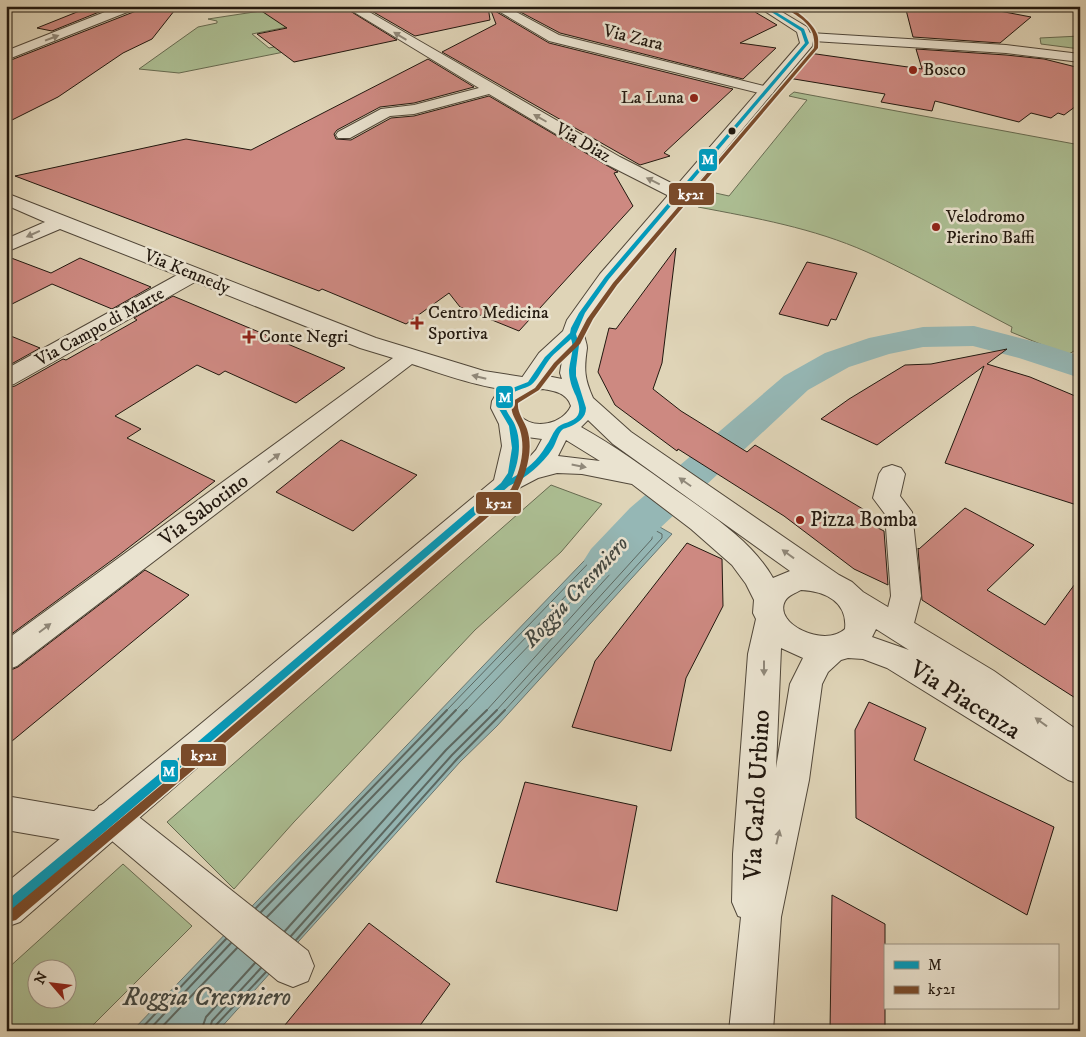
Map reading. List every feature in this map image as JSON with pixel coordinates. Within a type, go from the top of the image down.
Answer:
[{"type":"street","points":[[6,9],[15,6]]},
{"type":"street","points":[[6,56],[131,6]]},
{"type":"street","name":"Via Diaz","points":[[350,6],[628,169],[677,193]]},
{"type":"street","name":"Via Zara","points":[[496,6],[554,38],[768,91]]},
{"type":"street","points":[[529,383],[547,358],[573,334],[578,320],[607,278],[677,193],[768,91],[807,43],[803,30],[763,6]]},
{"type":"street","points":[[806,37],[997,49],[1080,58]]},
{"type":"street","points":[[344,135],[386,112],[414,108],[490,89]]},
{"type":"street","name":"Via Kennedy","points":[[6,198],[60,222],[368,343],[481,378],[529,383]]},
{"type":"street","points":[[6,246],[60,222]]},
{"type":"street","name":"Via Campo di Marte","points":[[6,379],[194,274]]},
{"type":"street","points":[[507,415],[522,428],[535,431],[561,429],[574,423],[582,415],[584,406],[572,373],[576,344],[573,334]]},
{"type":"street","name":"Via Kennedy","points":[[368,343],[401,363],[484,397],[507,415]]},
{"type":"street","name":"Via Sabotino","points":[[6,657],[401,363]]},
{"type":"street","points":[[519,478],[515,460],[515,434],[507,415],[504,398],[510,392],[529,383],[555,382],[566,386],[622,438],[646,468]]},
{"type":"street","points":[[561,429],[604,451],[646,468],[710,513],[758,578],[770,610],[782,634],[794,642],[810,648],[839,647],[860,633],[862,622],[860,611],[840,591],[813,579],[798,579],[784,583],[775,590],[770,610]]},
{"type":"street","points":[[6,908],[519,478],[552,444],[561,429]]},
{"type":"street","points":[[519,478],[550,464],[646,468]]},
{"type":"street","points":[[892,474],[886,498],[898,512],[906,596],[898,627]]},
{"type":"street","name":"Via Piacenza","points":[[710,513],[983,680],[1080,752]]},
{"type":"street","name":"Via Carlo Urbino","points":[[755,971],[752,897],[753,831],[762,710],[764,642],[770,610]]},
{"type":"street","name":"Via Piacenza","points":[[839,647],[882,652],[917,669],[1005,725],[1080,769]]},
{"type":"street","name":"Via Carlo Urbino","points":[[751,1031],[761,917],[795,761],[806,684],[817,663],[839,647]]},
{"type":"street","points":[[6,813],[105,824],[215,902],[293,966]]},
{"type":"green space","points":[[287,7],[343,16],[252,34],[269,48],[332,35],[374,34],[179,73],[139,69],[198,27],[217,23],[217,21],[208,19]]},
{"type":"green space","points":[[1080,36],[1080,49],[1041,44],[1040,38]]},
{"type":"green space","name":"Velodromo Pierino Baffi","points":[[794,92],[1080,145],[1080,354],[1074,351],[1067,355],[1011,332],[1012,327],[904,269],[847,244],[805,230],[698,207],[711,192],[729,196],[807,100],[789,96]]},
{"type":"green space","points":[[551,485],[602,504],[561,552],[475,630],[294,822],[234,889],[167,822]]},
{"type":"green space","points":[[123,864],[192,926],[87,1031],[6,1031],[6,970]]},
{"type":"water","name":"Roggia Cresmiero","points":[[632,511],[672,534],[497,726],[460,762],[218,1031],[132,1031]]},
{"type":"building","points":[[92,6],[114,6],[52,31],[37,28]]},
{"type":"building","points":[[139,6],[178,6],[152,39],[123,53],[58,97],[6,123],[6,62],[136,11]]},
{"type":"building","points":[[254,6],[342,6],[397,40],[294,62],[257,34],[287,28]]},
{"type":"building","points":[[363,6],[488,6],[490,20],[415,36]]},
{"type":"building","points":[[509,6],[754,6],[755,12],[777,25],[740,43],[776,48],[743,79],[560,33]]},
{"type":"building","points":[[905,6],[973,6],[1031,17],[1000,43],[913,37]]},
{"type":"building","points":[[490,8],[549,43],[733,89],[664,153],[670,156],[640,165],[442,52],[496,24]]},
{"type":"building","points":[[916,49],[1044,59],[1080,68],[1080,103],[1064,115],[1058,113],[1051,118],[1031,113],[1019,122],[935,101],[932,111],[881,102],[885,94],[788,78],[809,53],[922,69]]},
{"type":"building","points":[[428,59],[474,87],[414,103],[380,107],[337,130],[334,134],[336,139],[351,140],[391,118],[414,116],[489,96],[618,172],[614,173],[633,206],[519,331],[460,307],[449,293],[406,324],[322,289],[319,291],[15,176],[186,139],[251,150]]},
{"type":"building","points":[[676,248],[662,363],[653,389],[681,411],[747,452],[755,445],[873,515],[870,524],[884,531],[888,585],[854,569],[784,516],[678,449],[677,451],[615,405],[598,372],[609,328],[616,329]]},
{"type":"building","points":[[6,256],[51,273],[80,258],[151,287],[112,309],[52,284],[6,307]]},
{"type":"building","points":[[807,262],[857,273],[836,320],[831,319],[828,326],[779,314]]},
{"type":"building","points":[[173,296],[345,368],[296,403],[225,371],[219,375],[197,365],[115,416],[141,429],[127,438],[215,481],[119,555],[6,638],[6,388],[15,386],[63,359],[66,360],[137,320],[134,318]]},
{"type":"building","points":[[6,334],[40,348],[6,367]]},
{"type":"building","points":[[1007,349],[987,364],[1030,377],[1080,398],[1080,506],[945,463],[984,366],[877,445],[821,419],[849,399],[905,365],[931,364]]},
{"type":"building","points":[[341,440],[417,475],[353,531],[276,492]]},
{"type":"building","points":[[965,508],[1034,545],[987,590],[1045,625],[1080,577],[1080,701],[922,600],[918,548]]},
{"type":"building","points":[[687,543],[722,559],[723,606],[686,678],[671,751],[572,727],[595,661]]},
{"type":"building","points":[[145,570],[189,595],[6,746],[6,672],[18,667]]},
{"type":"building","points":[[869,702],[926,728],[914,760],[1054,827],[1027,915],[856,818],[855,730]]},
{"type":"building","points":[[525,782],[637,806],[617,911],[496,882]]},
{"type":"building","points":[[832,895],[885,924],[885,1031],[830,1031]]},
{"type":"building","points":[[369,923],[450,984],[416,1031],[280,1031]]},
{"type":"waterway","name":"Roggia Cresmiero","points":[[606,560],[645,518],[796,383],[837,360],[881,345],[923,337],[974,336],[1031,351],[1080,368]]},
{"type":"transit line","name":"M","points":[[6,908],[203,743],[506,484],[524,474],[544,455],[559,429],[572,424],[579,418],[583,413],[583,408],[573,376],[576,345],[573,334],[577,321],[607,278],[807,43],[803,30],[763,6]]},
{"type":"transit line","name":"k521","points":[[12,916],[209,751],[514,490],[522,469],[526,446],[524,431],[514,409],[515,402],[537,389],[556,364],[578,343],[590,319],[615,284],[816,48],[817,40],[812,27],[802,17],[783,6]]},
{"type":"transit line","name":"M","points":[[487,501],[508,479],[515,457],[514,433],[511,423],[502,409],[505,397],[516,388],[530,383],[547,358],[573,334],[582,314]]},
{"type":"place","name":"Bosco","points":[[913,70]]},
{"type":"place","name":"La Luna","points":[[694,98]]},
{"type":"place","name":"Velodromo Pierino Baffi","points":[[936,227]]},
{"type":"place","name":"Centro Medicina Sportiva","points":[[417,323]]},
{"type":"place","name":"Conte Negri","points":[[249,337]]},
{"type":"place","name":"Pizza Bomba","points":[[800,520]]}]
